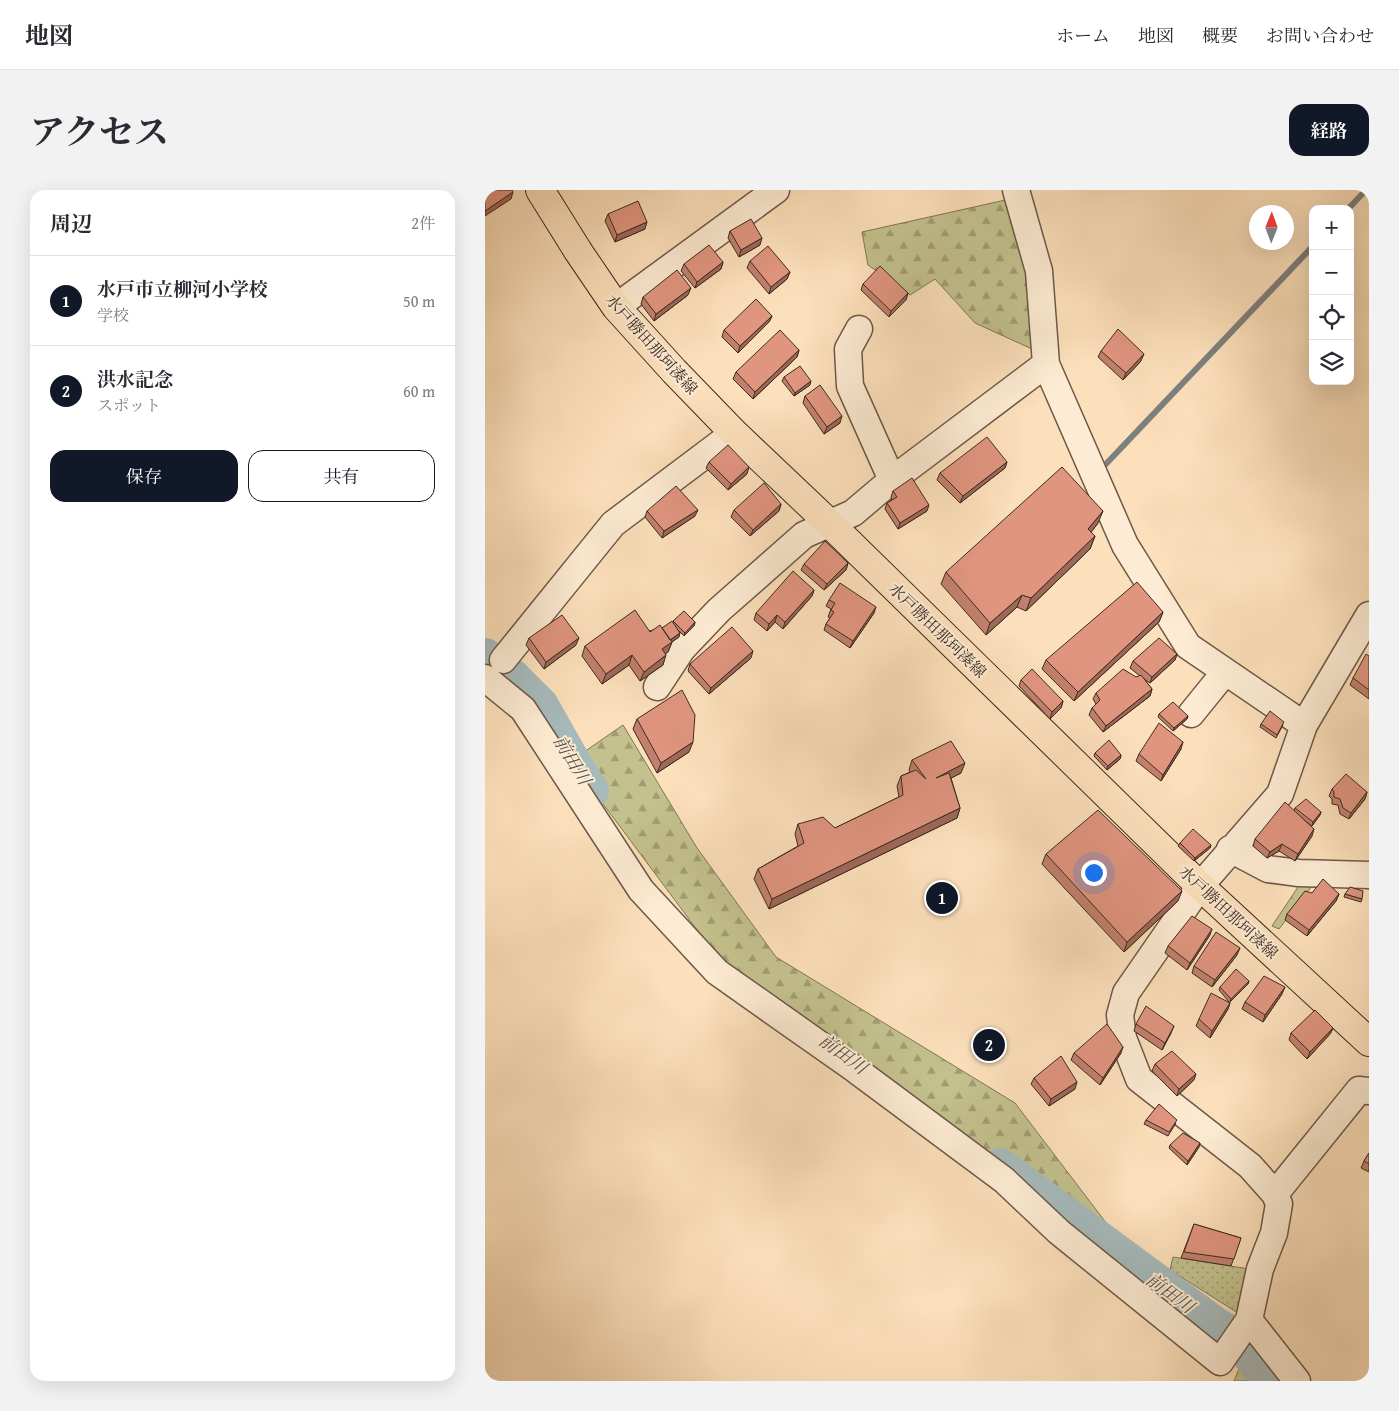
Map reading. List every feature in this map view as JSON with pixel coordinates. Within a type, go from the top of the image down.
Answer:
[{"type":"main road","name":"水戸勝田那珂湊線","points":[[545,192],[578,251],[616,307],[734,433],[829,523],[1200,886],[1369,1042]]},
{"type":"street","points":[[616,307],[776,190]]},
{"type":"street","points":[[1016,190],[1039,271],[1047,364],[1125,545],[1188,646],[1304,725]]},
{"type":"street","points":[[859,329],[848,349],[850,386],[892,480]]},
{"type":"street","points":[[657,687],[682,650],[719,610],[804,535],[853,513],[892,480],[1047,364]]},
{"type":"street","points":[[503,660],[613,524],[734,433]]},
{"type":"street","points":[[485,678],[523,709],[641,890],[717,972],[856,1070],[1004,1180],[1059,1232],[1220,1362],[1249,1320],[1260,1269],[1273,1233],[1279,1204],[1275,1194],[1250,1166],[1139,1079],[1123,1038],[1120,1015],[1126,993],[1200,886],[1230,849],[1280,794],[1304,725],[1365,633]]},
{"type":"street","points":[[1191,714],[1225,672]]},
{"type":"street","points":[[1230,849],[1268,869],[1299,874],[1369,875]]},
{"type":"street","points":[[1275,1194],[1359,1090],[1369,1091]]},
{"type":"street","points":[[1249,1320],[1297,1381]]},
{"type":"green space","points":[[1010,199],[1030,272],[1032,349],[975,323],[935,279],[910,295],[868,265],[862,232]]},
{"type":"green space","points":[[623,725],[697,848],[776,957],[1015,1103],[1129,1253],[724,966],[571,761]]},
{"type":"green space","points":[[1299,878],[1315,882],[1279,929],[1272,926],[1298,887]]},
{"type":"green space","points":[[1173,1257],[1256,1270],[1249,1320],[1170,1270]]},
{"type":"green space","points":[[1246,1352],[1266,1381],[1234,1381]]},
{"type":"building","points":[[485,190],[512,190],[513,192],[485,211]]},
{"type":"building","points":[[638,201],[647,222],[617,235],[608,214]]},
{"type":"building","points":[[751,219],[762,238],[741,250],[730,231]]},
{"type":"building","points":[[709,245],[723,262],[697,282],[684,264]]},
{"type":"building","points":[[768,246],[790,272],[771,287],[750,261]]},
{"type":"building","points":[[880,266],[908,293],[891,311],[863,284]]},
{"type":"building","points":[[677,270],[691,288],[656,314],[643,297]]},
{"type":"building","points":[[756,299],[772,316],[740,346],[724,330]]},
{"type":"building","points":[[1118,329],[1144,354],[1126,373],[1101,351]]},
{"type":"building","points":[[780,330],[799,350],[755,392],[736,372]]},
{"type":"building","points":[[800,366],[811,381],[795,393],[784,377]]},
{"type":"building","points":[[820,385],[842,416],[827,427],[805,396]]},
{"type":"building","points":[[987,437],[1007,462],[963,496],[940,473]]},
{"type":"building","points":[[728,445],[749,467],[731,484],[709,462]]},
{"type":"building","points":[[1062,467],[1103,511],[1088,529],[1095,536],[1031,598],[1022,595],[990,623],[946,572]]},
{"type":"building","points":[[912,478],[929,505],[900,523],[887,503],[897,497],[893,491]]},
{"type":"building","points":[[764,483],[781,504],[753,530],[734,510]]},
{"type":"building","points":[[676,486],[698,510],[664,531],[647,511]]},
{"type":"building","points":[[825,541],[848,563],[827,584],[804,564]]},
{"type":"building","points":[[793,571],[814,590],[785,622],[777,615],[769,624],[756,613]]},
{"type":"building","points":[[1137,582],[1163,612],[1078,692],[1046,660]]},
{"type":"building","points":[[840,583],[876,607],[853,641],[826,624],[834,612],[831,610],[835,603],[829,600]]},
{"type":"building","points":[[635,610],[650,632],[660,625],[672,642],[662,649],[666,655],[644,672],[632,655],[606,674],[585,646]]},
{"type":"building","points":[[684,611],[695,622],[685,633],[673,621]]},
{"type":"building","points":[[562,615],[579,638],[546,662],[529,638]]},
{"type":"building","points":[[672,621],[680,633],[670,640],[662,628]]},
{"type":"building","points":[[732,627],[753,651],[711,688],[690,664]]},
{"type":"building","points":[[1159,638],[1177,654],[1152,677],[1133,661]]},
{"type":"building","points":[[1366,654],[1369,656],[1369,690],[1353,678]]},
{"type":"building","points":[[1032,669],[1063,701],[1052,712],[1021,680]]},
{"type":"building","points":[[1123,669],[1136,677],[1141,675],[1152,689],[1106,726],[1092,708],[1100,700],[1096,693]]},
{"type":"building","points":[[682,690],[695,715],[693,742],[661,763],[637,719]]},
{"type":"building","points":[[1173,702],[1188,716],[1174,728],[1159,714]]},
{"type":"building","points":[[1270,711],[1284,722],[1277,735],[1261,724]]},
{"type":"building","points":[[1159,723],[1183,742],[1163,775],[1139,754]]},
{"type":"building","points":[[1109,740],[1121,755],[1108,766],[1095,753]]},
{"type":"building","points":[[951,741],[965,763],[936,778],[949,773],[960,808],[772,899],[758,869],[804,843],[798,824],[823,817],[835,828],[903,795],[901,776],[916,770],[926,779],[912,760]]},
{"type":"building","points":[[1346,774],[1367,792],[1351,813],[1343,808],[1340,799],[1334,797],[1332,789]]},
{"type":"building","points":[[1306,799],[1321,812],[1313,822],[1295,808]]},
{"type":"building","points":[[1285,802],[1314,829],[1298,854],[1282,844],[1270,852],[1255,839]]},
{"type":"building","points":[[1098,810],[1182,891],[1127,942],[1046,854]]},
{"type":"building","points":[[1193,829],[1211,845],[1195,858],[1180,843]]},
{"type":"building","points":[[1323,879],[1339,894],[1309,930],[1287,914],[1305,891],[1312,893]]},
{"type":"building","points":[[1350,887],[1363,891],[1362,899],[1345,894]]},
{"type":"building","points":[[1192,916],[1212,929],[1190,963],[1168,946]]},
{"type":"building","points":[[1216,932],[1240,948],[1215,980],[1194,966]]},
{"type":"building","points":[[1236,969],[1249,981],[1231,999],[1220,987]]},
{"type":"building","points":[[1264,976],[1285,987],[1265,1015],[1245,1002]]},
{"type":"building","points":[[1211,993],[1230,1003],[1212,1031],[1199,1019]]},
{"type":"building","points":[[1146,1006],[1174,1026],[1165,1043],[1136,1024]]},
{"type":"building","points":[[1315,1010],[1333,1028],[1310,1052],[1291,1033]]},
{"type":"building","points":[[1107,1024],[1123,1047],[1103,1078],[1074,1053]]},
{"type":"building","points":[[1172,1051],[1196,1074],[1179,1089],[1155,1064]]},
{"type":"building","points":[[1061,1056],[1077,1082],[1051,1099],[1034,1078]]},
{"type":"building","points":[[1159,1104],[1177,1120],[1169,1132],[1146,1120]]},
{"type":"building","points":[[1183,1133],[1200,1143],[1188,1161],[1170,1145]]},
{"type":"building","points":[[1369,1153],[1369,1164],[1364,1161]]},
{"type":"building","points":[[1194,1224],[1241,1238],[1234,1259],[1184,1252]]},
{"type":"waterway","points":[[1352,205],[1366,190]]},
{"type":"waterway","points":[[1105,465],[1309,250]]},
{"type":"waterway","name":"前田川","points":[[485,657],[511,677],[540,706],[590,791]]},
{"type":"waterway","name":"前田川","points":[[1000,1167],[1214,1325],[1239,1340],[1272,1381]]},
{"type":"place","name":"水戸市立柳河小学校","points":[[942,898]]},
{"type":"place","name":"洪水記念","points":[[989,1045]]}]
